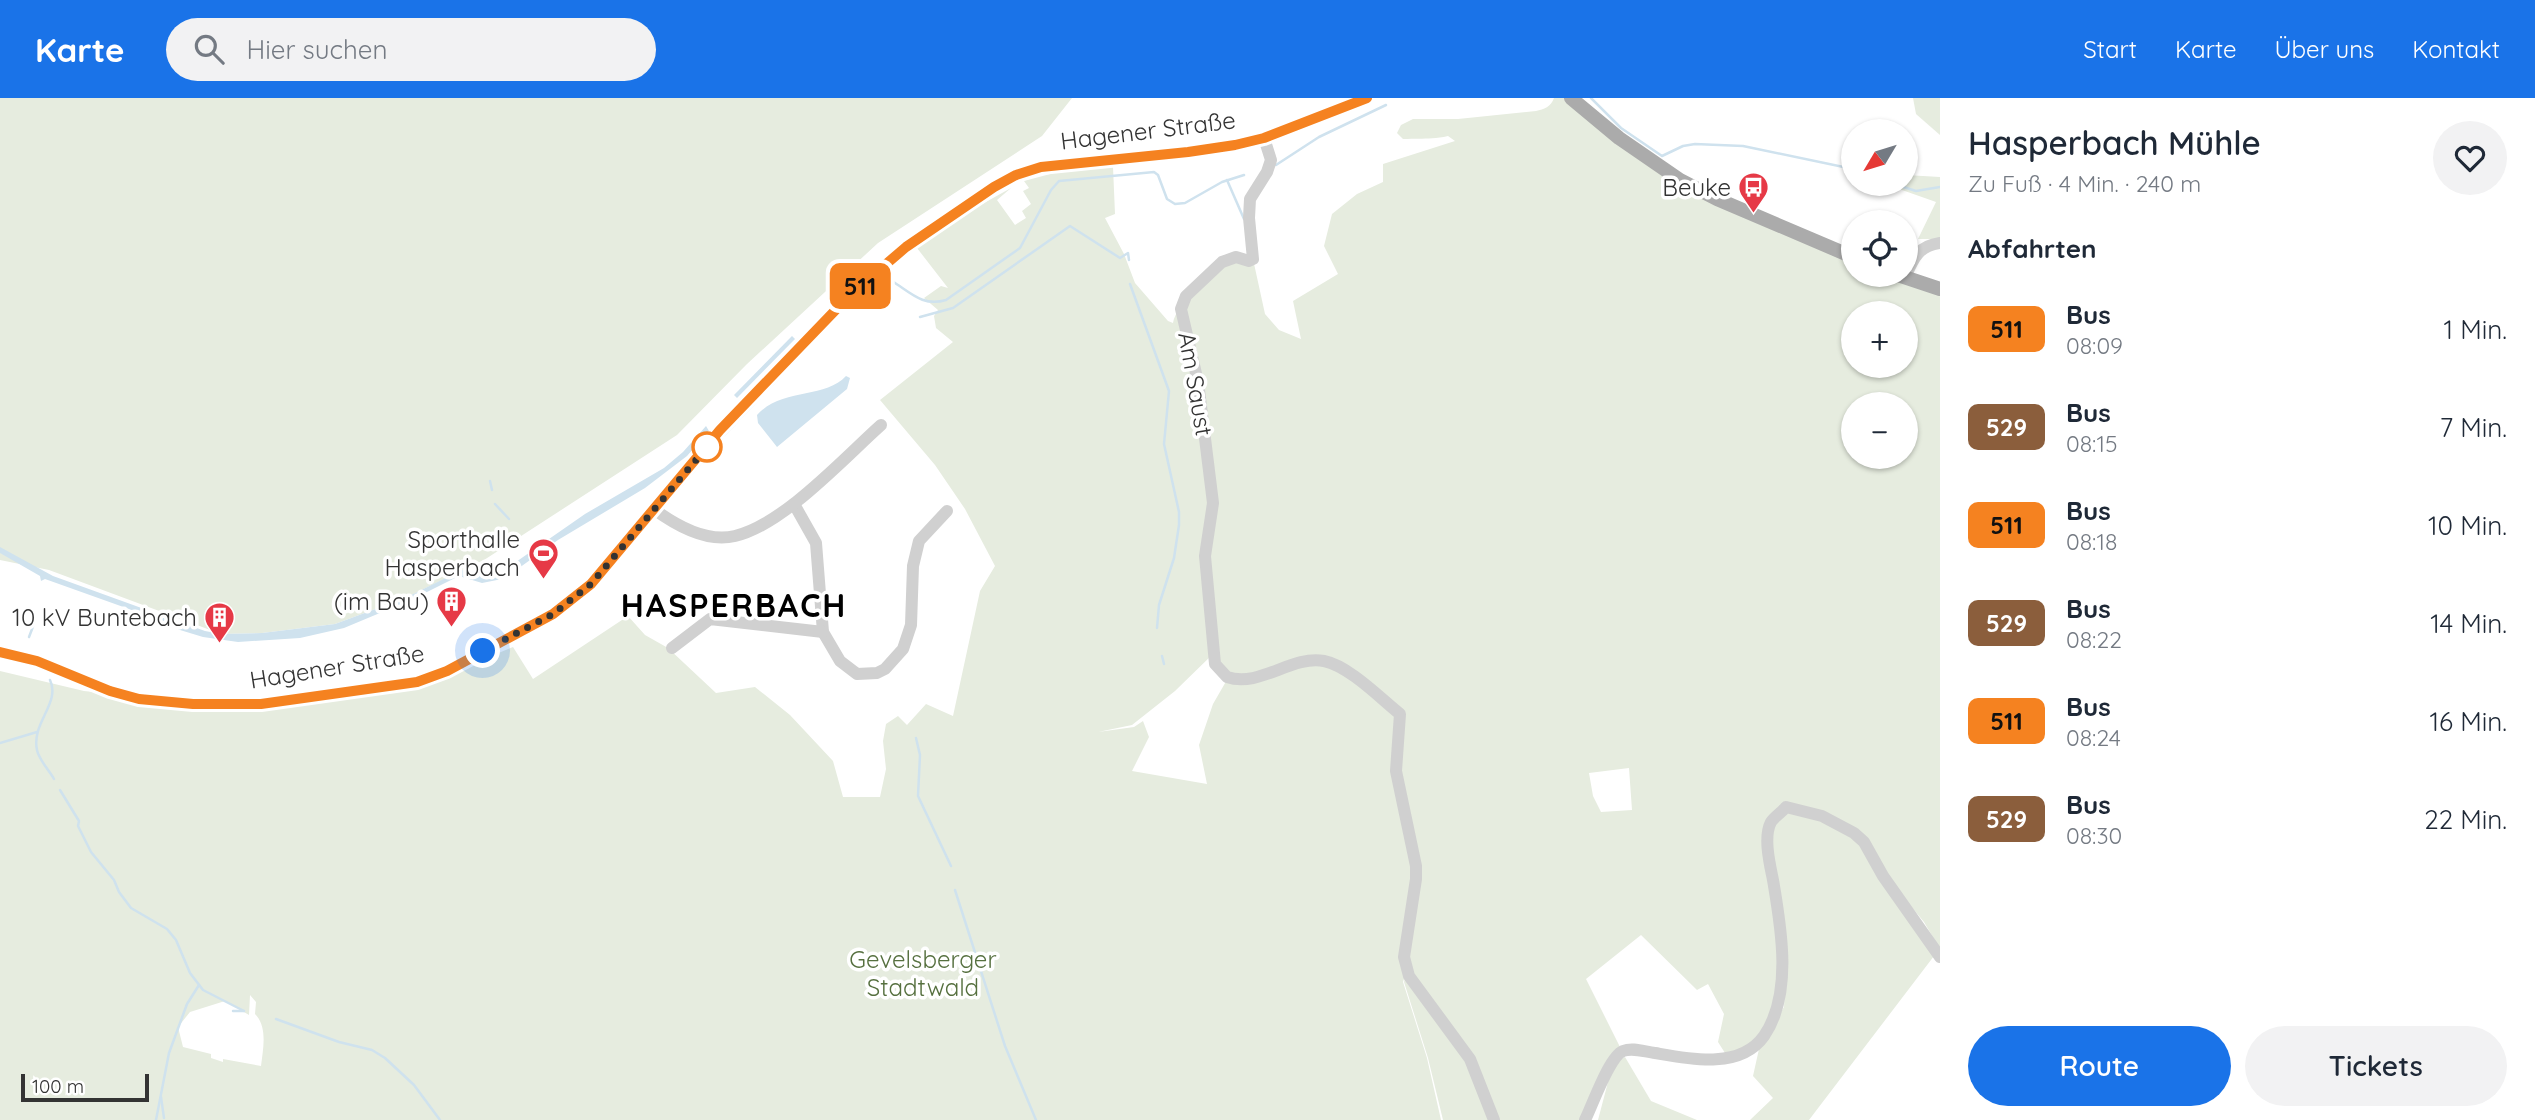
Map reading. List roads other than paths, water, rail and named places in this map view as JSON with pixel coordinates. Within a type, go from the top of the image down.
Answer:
[{"type":"main road","name":"Hagener Straße","points":[[0,652],[37,661],[110,691],[139,699],[193,704],[261,704],[417,682],[447,671],[521,632],[578,596],[655,510],[720,430],[850,295],[906,247],[994,187],[1016,175],[1041,167],[1208,150],[1264,138],[1367,98]]},
{"type":"main road","points":[[1571,98],[1619,138],[1679,180],[1841,252]]},
{"type":"main road","points":[[1918,281],[1940,289]]},
{"type":"street","name":"Am Saust","points":[[1264,138],[1270,160],[1268,172],[1250,199],[1253,259],[1249,261],[1236,257],[1222,262],[1186,296],[1181,309],[1198,382],[1213,503],[1205,556],[1216,664],[1227,677],[1245,680],[1306,661],[1323,661],[1341,667],[1401,714],[1396,771],[1416,866],[1405,966],[1409,976],[1470,1059],[1493,1120]]},
{"type":"street","points":[[1918,252],[1928,245],[1940,243]]},
{"type":"street","points":[[655,510],[679,527],[705,536],[734,537],[771,520],[794,503],[881,425]]},
{"type":"street","points":[[794,503],[816,543],[823,632],[840,661],[857,674],[877,673],[903,649],[911,625],[913,566],[919,541],[947,511]]},
{"type":"street","points":[[672,648],[710,620],[823,632]]},
{"type":"street","points":[[1585,1120],[1610,1064],[1622,1051],[1634,1050],[1698,1061],[1724,1059],[1749,1050],[1762,1038],[1774,1020],[1782,991],[1780,922],[1767,848],[1771,823],[1786,807],[1822,816],[1854,833],[1864,842],[1883,876],[1940,957]]},
{"type":"water","points":[[792,336],[795,339],[737,398],[734,395]]},
{"type":"water","points":[[846,376],[850,378],[847,389],[777,447],[758,423],[757,415],[778,401],[827,388]]},
{"type":"water","points":[[706,426],[709,431],[687,456],[645,488],[558,540],[512,573],[482,583],[459,576],[344,628],[300,638],[238,642],[203,637],[45,579],[41,581],[40,576],[0,553],[0,547],[53,576],[205,631],[221,634],[262,633],[335,624],[405,598],[462,570],[482,576],[497,575],[585,514],[664,468],[683,452]]},
{"type":"waterway","points":[[1591,98],[1621,128],[1662,156],[1683,146],[1695,144],[1743,146],[1841,166]]},
{"type":"waterway","points":[[1276,165],[1319,137],[1386,105]]},
{"type":"waterway","points":[[892,281],[924,300],[946,300],[1020,248],[1051,190],[1059,181],[1154,172],[1158,175],[1167,199],[1175,204],[1185,203],[1222,182],[1244,175]]},
{"type":"waterway","points":[[1227,180],[1244,219]]},
{"type":"waterway","points":[[1918,191],[1940,187]]},
{"type":"waterway","points":[[920,317],[953,308],[1070,226],[1120,258],[1128,253],[1129,260]]},
{"type":"waterway","points":[[1130,284],[1169,391],[1164,444],[1179,512],[1174,558],[1159,605],[1157,628]]},
{"type":"waterway","points":[[490,481],[492,490]]},
{"type":"waterway","points":[[495,504],[509,519]]},
{"type":"waterway","points":[[29,637],[34,624]]},
{"type":"waterway","points":[[1162,656],[1164,664]]},
{"type":"waterway","points":[[50,680],[52,697],[36,740],[40,757],[54,779]]},
{"type":"waterway","points":[[0,743],[37,732]]},
{"type":"waterway","points":[[916,738],[920,755],[918,796],[951,866]]},
{"type":"waterway","points":[[60,790],[79,821],[78,826],[91,852],[114,880],[131,908],[167,929],[176,940],[190,973],[203,990],[244,1011]]},
{"type":"waterway","points":[[955,890],[1005,1046],[1036,1120]]},
{"type":"waterway","points":[[156,1120],[169,1053],[187,1004],[199,985]]},
{"type":"waterway","points":[[233,1011],[244,1011]]},
{"type":"waterway","points":[[276,1019],[339,1042],[372,1050],[385,1058],[414,1085],[440,1120]]},
{"type":"waterway","points":[[161,1097],[164,1118]]},
{"type":"place","name":"Beuke","points":[[1754,215]]},
{"type":"place","name":"Sporthalle Hasperbach","points":[[543,581]]},
{"type":"place","name":"(im Bau)","points":[[452,629]]},
{"type":"place","name":"10 kV Buntebach","points":[[220,645]]},
{"type":"district","name":"HASPERBACH","points":[[734,606]]},
{"type":"park label","name":"Gevelsberger Stadtwald","points":[[923,974]]}]
